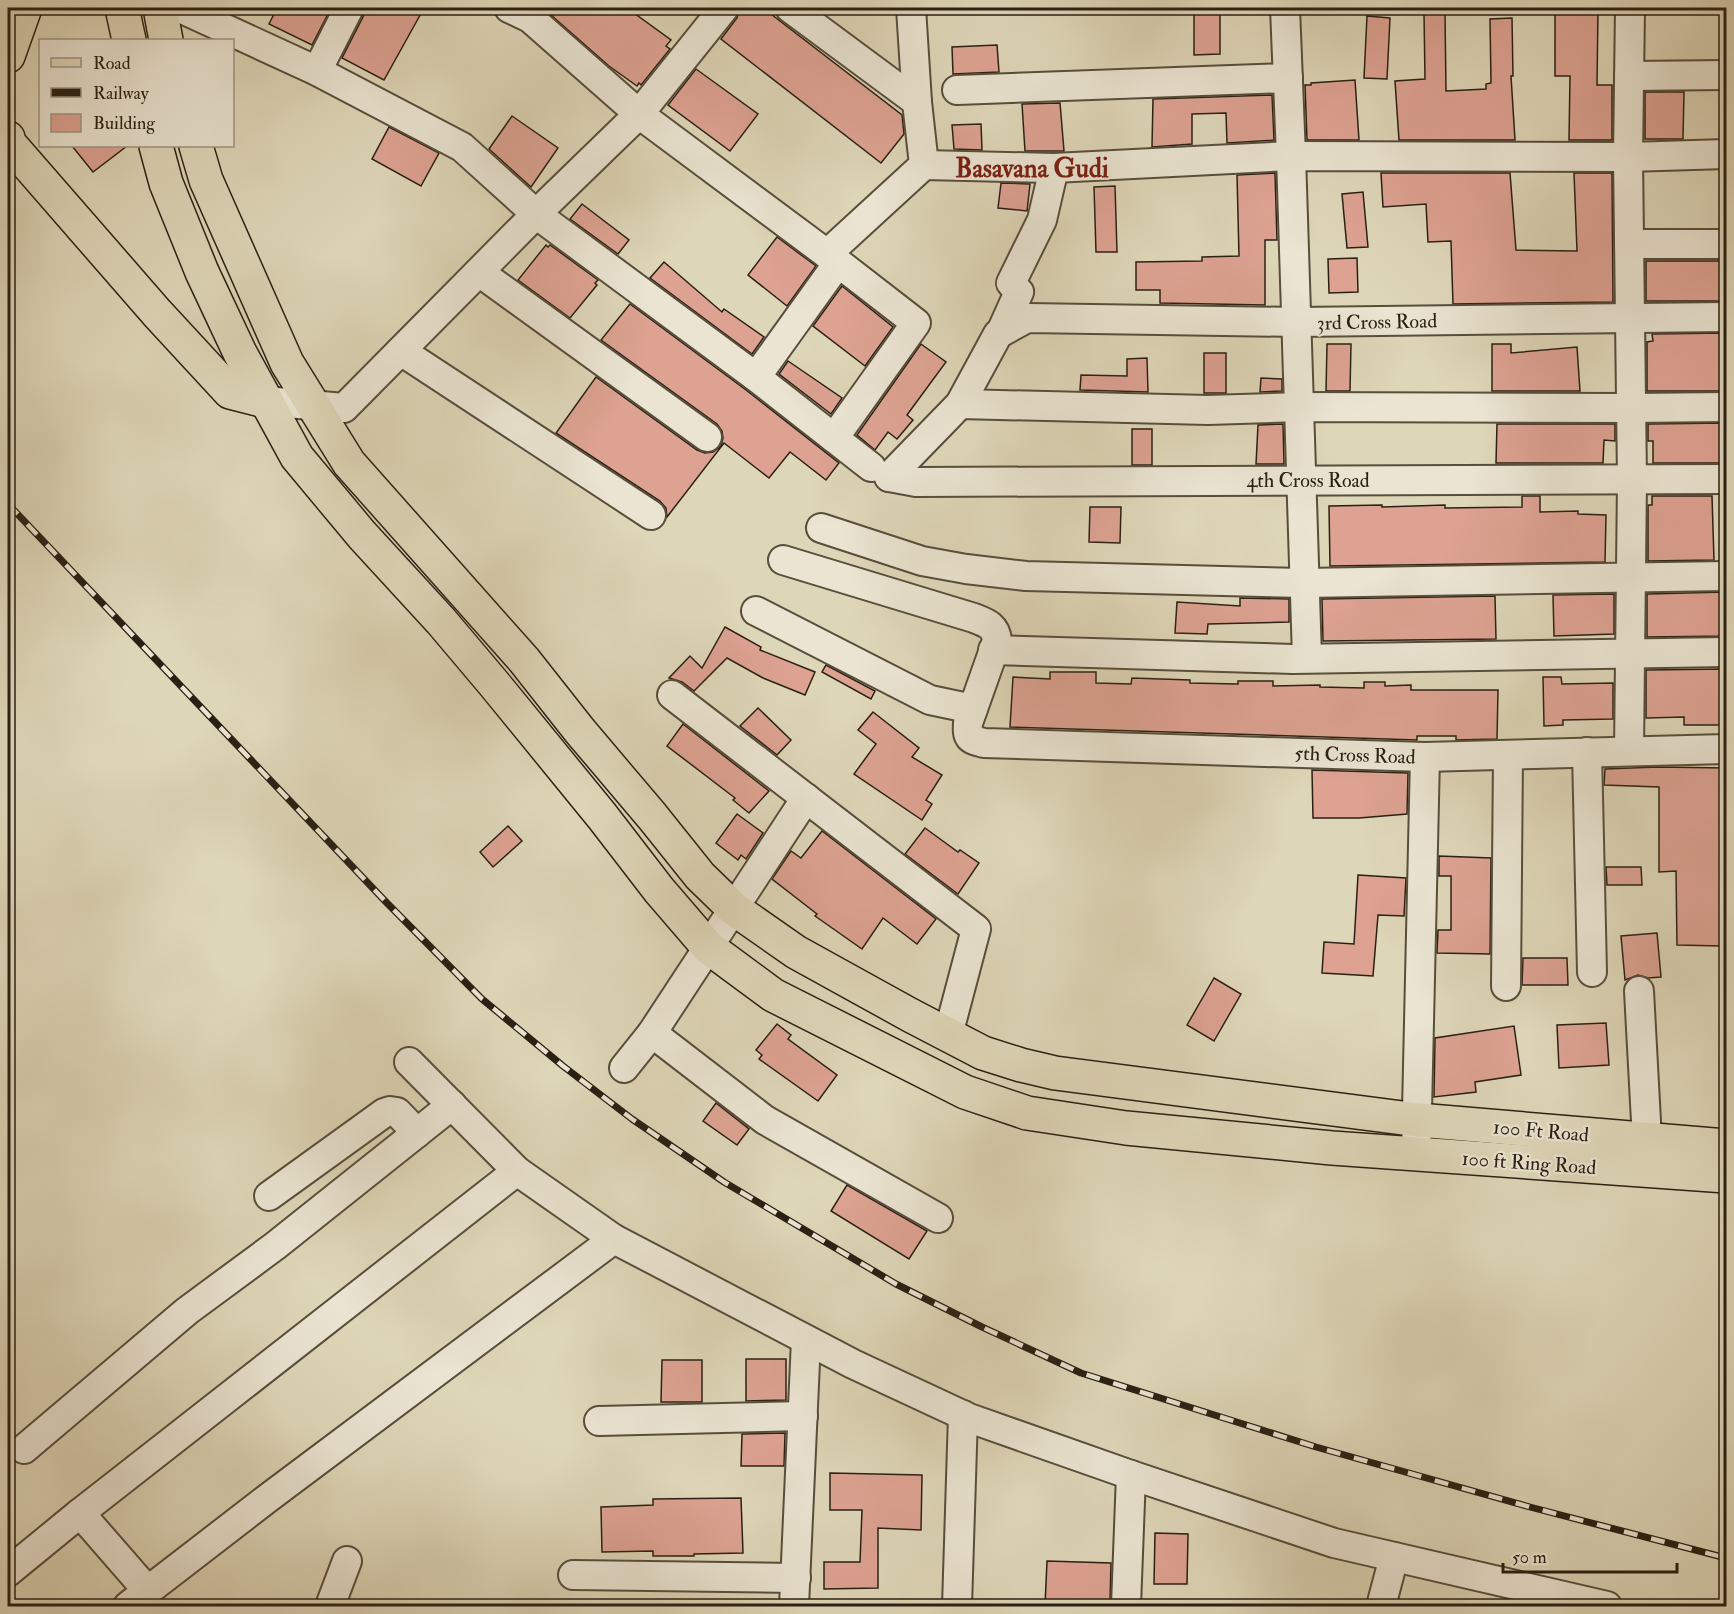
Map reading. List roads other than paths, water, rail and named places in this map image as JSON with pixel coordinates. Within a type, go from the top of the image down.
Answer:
[{"type":"main road","points":[[8,56],[25,8]]},
{"type":"main road","points":[[122,8],[129,39]]},
{"type":"main road","points":[[160,8],[166,39]]},
{"type":"main road","points":[[8,138],[9,143],[157,313],[230,392],[265,401]]},
{"type":"main road","name":"100 ft Ring Road","points":[[156,147],[166,183],[202,272],[240,353],[297,457],[362,535],[487,675],[596,808],[658,890],[708,947],[773,995],[965,1092],[1027,1113],[1126,1128],[1332,1148],[1726,1176]]},
{"type":"main road","name":"100 Ft Road","points":[[196,147],[206,180],[287,363],[349,463],[524,660],[700,876],[733,908],[796,952],[983,1053],[1055,1073],[1418,1120],[1726,1146]]},
{"type":"street","points":[[180,8],[317,71],[462,147],[536,214],[880,472],[960,404],[1001,332],[1019,292],[1011,283],[1042,220],[1054,168]]},
{"type":"street","points":[[317,71],[349,8]]},
{"type":"street","points":[[509,8],[530,18],[639,114],[916,323],[834,438]]},
{"type":"street","points":[[265,401],[345,408],[536,214],[639,114],[724,8]]},
{"type":"street","points":[[790,8],[917,102]]},
{"type":"street","points":[[911,8],[924,165]]},
{"type":"street","points":[[1285,8],[1297,322],[1306,658]]},
{"type":"street","points":[[1629,751],[1632,579],[1628,157],[1630,8]]},
{"type":"street","points":[[1629,76],[1726,75]]},
{"type":"street","points":[[957,90],[1288,78]]},
{"type":"street","points":[[756,377],[832,259],[924,165],[1054,168],[1291,156],[1628,157],[1726,154]]},
{"type":"street","points":[[1629,244],[1726,244]]},
{"type":"street","points":[[479,272],[707,437]]},
{"type":"street","name":"3rd Cross Road","points":[[1001,332],[1027,318],[1297,322],[1726,317]]},
{"type":"street","points":[[401,351],[651,515]]},
{"type":"street","points":[[960,404],[1208,411],[1299,407],[1726,407]]},
{"type":"street","name":"4th Cross Road","points":[[880,472],[916,482],[1726,479]]},
{"type":"street","points":[[821,528],[922,561],[1026,576],[1304,583],[1726,576]]},
{"type":"street","points":[[756,610],[930,700],[973,709],[997,641],[996,632],[990,625],[974,618],[783,560]]},
{"type":"street","points":[[993,650],[1306,658],[1726,652]]},
{"type":"street","points":[[672,695],[976,929],[948,1035]]},
{"type":"street","name":"5th Cross Road","points":[[973,709],[967,735],[971,740],[984,742],[1425,757],[1726,749]]},
{"type":"street","points":[[1587,752],[1592,972]]},
{"type":"street","points":[[1506,986],[1508,755]]},
{"type":"street","points":[[1416,1155],[1425,757]]},
{"type":"street","points":[[624,1068],[652,1033],[806,798]]},
{"type":"street","points":[[1639,991],[1647,1140]]},
{"type":"street","points":[[652,1033],[765,1120],[938,1218]]},
{"type":"street","points":[[409,1062],[517,1171],[614,1239],[853,1364],[963,1415],[1131,1475],[1334,1543],[1394,1557],[1534,1598],[1556,1593],[1607,1606]]},
{"type":"street","points":[[24,1449],[187,1311],[275,1246],[452,1105]]},
{"type":"street","points":[[269,1196],[384,1113],[397,1112],[417,1133]]},
{"type":"street","points":[[8,1572],[517,1171]]},
{"type":"street","points":[[80,1513],[137,1598],[614,1239]]},
{"type":"street","points":[[794,1606],[806,1340]]},
{"type":"street","points":[[957,1606],[963,1415]]},
{"type":"street","points":[[599,1420],[803,1416]]},
{"type":"street","points":[[1126,1606],[1131,1475]]},
{"type":"street","points":[[1382,1606],[1394,1557]]},
{"type":"street","points":[[330,1606],[347,1561]]},
{"type":"street","points":[[573,1575],[796,1578]]},
{"type":"railway","points":[[8,504],[386,902],[482,999],[632,1119],[724,1182],[896,1284],[1081,1373],[1316,1447],[1530,1507],[1726,1558]]},
{"type":"district","name":"Basavana Gudi","points":[[1032,169]]}]
